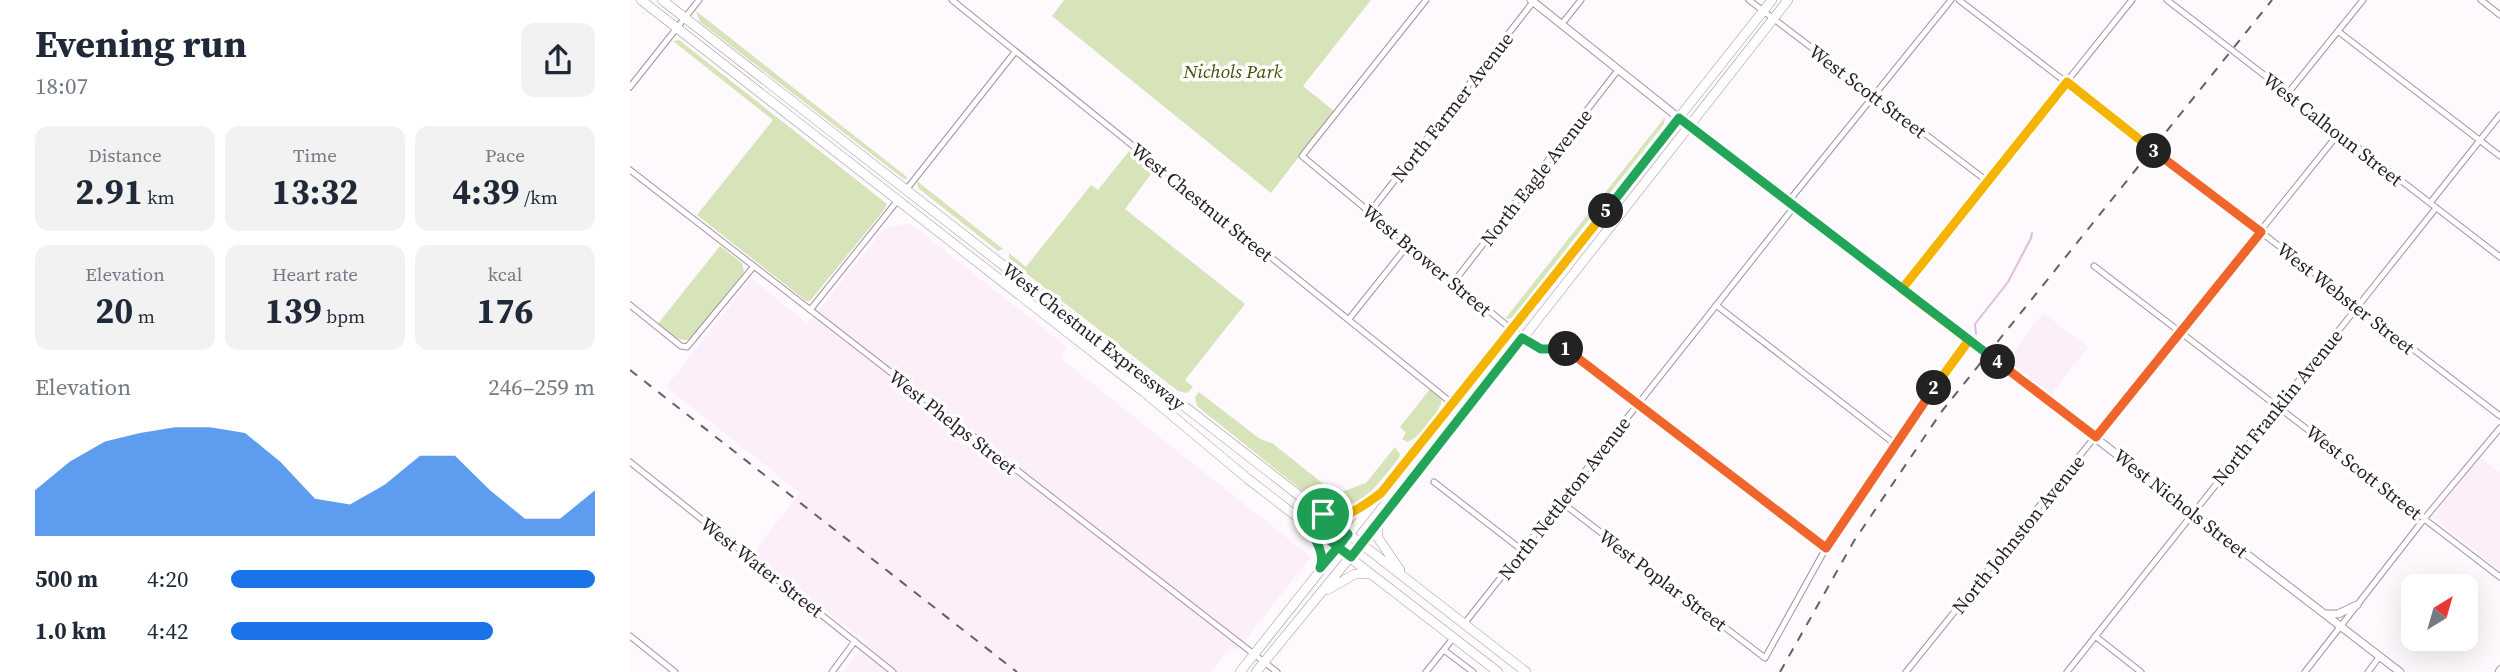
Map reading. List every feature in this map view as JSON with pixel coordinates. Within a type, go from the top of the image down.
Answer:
[{"type":"main road","name":"West Chestnut Expressway","points":[[641,0],[1144,392],[1248,479],[1499,672]]},
{"type":"main road","name":"West Chestnut Expressway","points":[[662,0],[1526,672]]},
{"type":"main road","points":[[1240,672],[1772,0]]},
{"type":"main road","points":[[1256,672],[1378,523],[1788,0]]},
{"type":"main road","points":[[1323,514],[1346,515],[1381,493]]},
{"type":"main road","points":[[1301,518],[1320,549],[1320,568]]},
{"type":"main road","points":[[1378,523],[1378,538],[1407,580]]},
{"type":"main road","points":[[1314,600],[1330,587],[1355,574],[1365,573],[1381,580]]},
{"type":"street","points":[[630,87],[699,0]]},
{"type":"street","name":"West Chestnut Street","points":[[952,0],[1452,404]]},
{"type":"street","points":[[962,8],[968,0]]},
{"type":"street","name":"West Brower Street","points":[[1426,0],[1302,156],[1511,330],[1536,348],[1571,352],[1826,548]]},
{"type":"street","points":[[1561,25],[1581,0]]},
{"type":"street","name":"West Scott Street","points":[[1749,0],[1987,181]]},
{"type":"street","name":"North Nettleton Avenue","points":[[1464,624],[1716,305],[1791,204],[1951,0]]},
{"type":"street","name":"West Webster Street","points":[[1959,0],[2500,416]]},
{"type":"street","points":[[1902,289],[2132,0]]},
{"type":"street","name":"West Calhoun Street","points":[[2167,0],[2500,257]]},
{"type":"street","points":[[2288,93],[2363,0]]},
{"type":"street","points":[[2481,0],[2500,15]]},
{"type":"street","name":"West Nichols Street","points":[[1532,1],[1689,126],[2400,672]]},
{"type":"street","name":"North Farmer Avenue","points":[[1370,212],[1532,1]]},
{"type":"street","points":[[2339,32],[2500,156]]},
{"type":"street","points":[[906,190],[1015,52]]},
{"type":"street","name":"North Eagle Avenue","points":[[1453,283],[1618,70]]},
{"type":"street","points":[[2430,203],[2500,115]]},
{"type":"street","name":"North Johnston Avenue","points":[[1906,672],[2339,133]]},
{"type":"street","name":"West Phelps Street","points":[[630,170],[1276,672]]},
{"type":"street","points":[[810,310],[898,200]]},
{"type":"street","name":"North Franklin Avenue","points":[[2067,672],[2436,208]]},
{"type":"street","points":[[1349,319],[1408,245]]},
{"type":"street","points":[[630,306],[681,346],[687,347],[754,266]]},
{"type":"street","name":"West Scott Street","points":[[2094,266],[2500,577]]},
{"type":"street","points":[[1716,305],[1895,444]]},
{"type":"street","points":[[1826,548],[1969,340]]},
{"type":"street","points":[[2305,672],[2424,519],[2500,428]]},
{"type":"street","name":"West Water Street","points":[[630,462],[893,672]]},
{"type":"street","points":[[1434,482],[1522,550]]},
{"type":"street","name":"West Poplar Street","points":[[1561,502],[1765,658],[1826,548]]},
{"type":"street","points":[[2323,613],[2339,614],[2357,605]]},
{"type":"street","points":[[630,636],[675,672]]},
{"type":"street","points":[[2095,636],[2141,672]]},
{"type":"street","points":[[1426,672],[1454,637]]},
{"type":"street","points":[[832,672],[855,641]]},
{"type":"street","points":[[1444,650],[1473,672]]},
{"type":"street","points":[[2368,672],[2380,656]]},
{"type":"shaded area","points":[[909,223],[1067,347],[1060,358],[1311,557],[1237,650],[1231,647],[1211,672],[843,672],[866,642],[753,553],[800,493],[666,387],[752,278],[807,324],[884,229]]},
{"type":"shaded area","points":[[2043,313],[2088,347],[2049,397],[2005,363]]},
{"type":"shaded area","points":[[2479,457],[2500,473],[2500,571],[2433,517]]},
{"type":"green space","name":"Nichols Park","points":[[1064,0],[1371,0],[1303,86],[1334,111],[1271,193],[1052,16]]},
{"type":"green space","points":[[696,11],[908,178],[904,179],[700,22]]},
{"type":"green space","points":[[679,40],[887,204],[810,301],[806,301],[697,215],[773,120],[673,41]]},
{"type":"green space","points":[[1665,117],[1664,124],[1512,318],[1505,319]]},
{"type":"green space","points":[[1129,151],[1154,170],[1125,209],[1245,304],[1185,380],[1193,387],[1187,393],[1178,391],[1009,260],[1009,253],[1026,267],[1091,185],[1098,190]]},
{"type":"green space","points":[[917,181],[1003,249],[998,251],[918,188]]},
{"type":"green space","points":[[720,246],[742,263],[744,272],[692,338],[683,340],[674,337],[657,325]]},
{"type":"green space","points":[[1430,389],[1442,400],[1440,405],[1423,430],[1407,442],[1402,439],[1406,433],[1400,427]]},
{"type":"green space","points":[[1199,392],[1260,439],[1272,443],[1336,494],[1366,483],[1395,447],[1400,454],[1399,458],[1379,483],[1352,507],[1343,511],[1332,510],[1314,500],[1197,406],[1195,397]]},
{"type":"waterway","points":[[1976,334],[1975,324],[2008,282],[2032,233]]},
{"type":"railway","points":[[1780,672],[1854,541],[1942,411],[2272,0]]},
{"type":"railway","points":[[630,370],[1017,672]]},
{"type":"route","points":[[1323,514],[1346,515],[1381,493],[1679,118],[1794,207],[1902,289],[1940,317],[2096,437],[2261,232],[2067,82],[1902,289],[1969,340],[1826,548],[1574,354],[1563,349],[1536,348],[1522,338],[1351,557],[1338,547],[1320,568],[1320,549],[1301,518],[1338,547],[1348,534],[1323,514]]}]
